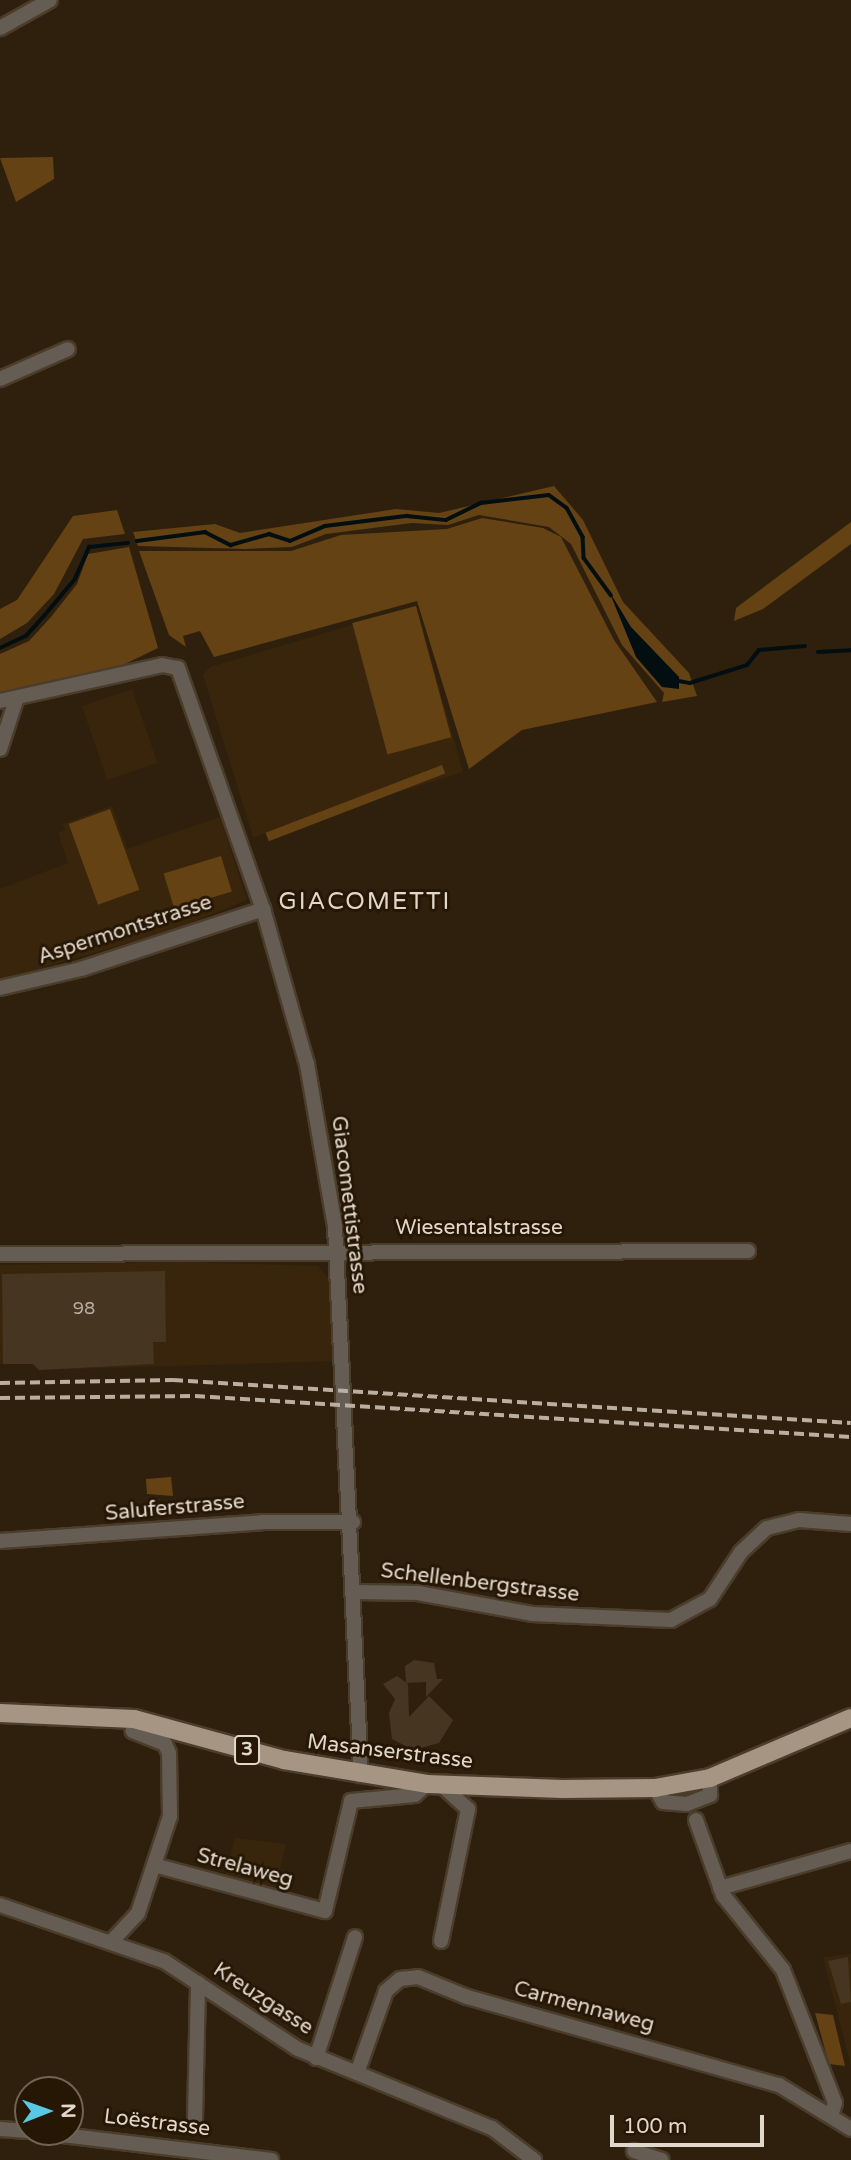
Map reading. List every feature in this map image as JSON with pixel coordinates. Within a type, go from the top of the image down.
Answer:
[{"type":"main road","name":"Masanserstrasse","points":[[0,1713],[134,1720],[361,1775],[434,1784],[655,1788],[710,1778],[851,1718]]},
{"type":"street","points":[[0,27],[50,0]]},
{"type":"street","points":[[0,379],[68,349]]},
{"type":"street","name":"Giacomettistrasse","points":[[16,700],[172,665],[184,676],[263,909],[307,1064],[337,1249],[357,1592],[361,1775]]},
{"type":"street","points":[[0,701],[16,700],[0,749]]},
{"type":"street","name":"Aspermontstrasse","points":[[0,988],[81,969],[263,909]]},
{"type":"street","name":"Wiesentalstrasse","points":[[0,1254],[337,1249],[748,1251]]},
{"type":"street","name":"Schellenbergstrasse","points":[[357,1592],[418,1593],[532,1614],[671,1620],[710,1599],[741,1552],[767,1528],[799,1520],[851,1524]]},
{"type":"street","name":"Saluferstrasse","points":[[0,1541],[262,1522],[353,1522]]},
{"type":"street","points":[[111,1941],[135,1920],[170,1816],[171,1765],[165,1744],[133,1731],[134,1720]]},
{"type":"street","points":[[434,1784],[468,1809],[441,1941]]},
{"type":"street","name":"Strelaweg","points":[[154,1865],[325,1910],[351,1801],[415,1796],[434,1784]]},
{"type":"street","points":[[696,1820],[720,1888],[782,1970],[835,2103],[832,2113]]},
{"type":"street","points":[[720,1888],[851,1851]]},
{"type":"street","name":"Kreuzgasse","points":[[0,1905],[164,1961],[316,2058],[492,2128],[534,2160]]},
{"type":"street","points":[[316,2058],[355,1937]]},
{"type":"street","name":"Carmennaweg","points":[[357,2073],[386,1991],[400,1979],[418,1977],[467,1997],[742,2072],[832,2113],[851,2129]]},
{"type":"street","points":[[195,2119],[198,1983]]},
{"type":"street","name":"Loëstrasse","points":[[84,2139],[202,2155],[271,2160]]},
{"type":"street","points":[[634,2151],[662,2160]]},
{"type":"shaded area","points":[[53,157],[54,179],[16,202],[0,158]]},
{"type":"shaded area","points":[[554,486],[583,520],[623,602],[689,673],[697,696],[662,702],[664,693],[622,645],[571,544],[549,527],[479,515],[448,525],[412,523],[326,534],[292,547],[245,549],[138,546],[133,532],[215,524],[240,533],[396,509],[439,513]]},
{"type":"shaded area","points":[[117,510],[125,534],[83,539],[54,594],[27,623],[0,639],[0,609],[17,600],[73,516]]},
{"type":"shaded area","points":[[482,518],[543,528],[561,537],[614,640],[657,702],[522,730],[469,769],[417,601],[214,657],[200,631],[183,636],[186,647],[169,635],[139,551],[291,551],[341,535],[447,529]]},
{"type":"shaded area","points":[[851,522],[851,544],[763,609],[734,621],[736,608]]},
{"type":"shaded area","points":[[129,547],[158,648],[123,665],[0,692],[0,654],[29,641],[51,617],[77,584],[88,554]]},
{"type":"shaded area","points":[[609,591],[631,627],[679,677],[679,689],[662,687],[636,657]]},
{"type":"shaded area","points":[[416,606],[463,772],[253,837],[203,675],[210,667]]},
{"type":"shaded area","points":[[416,606],[451,737],[387,754],[352,623]]},
{"type":"shaded area","points":[[132,689],[157,763],[107,780],[82,706]]},
{"type":"shaded area","points":[[442,765],[445,773],[269,841],[266,833]]},
{"type":"shaded area","points":[[112,806],[127,849],[220,817],[247,900],[170,931],[0,980],[0,889],[68,863],[58,833],[65,830],[63,824]]},
{"type":"shaded area","points":[[110,809],[139,890],[98,905],[69,824]]},
{"type":"shaded area","points":[[221,856],[232,891],[174,909],[164,874]]},
{"type":"shaded area","points":[[182,1262],[318,1266],[330,1281],[335,1361],[39,1370],[32,1364],[0,1364],[0,1265]]},
{"type":"shaded area","points":[[171,1477],[173,1496],[147,1494],[146,1479]]},
{"type":"shaded area","points":[[235,1838],[286,1844],[274,1894],[223,1881]]},
{"type":"shaded area","points":[[851,1954],[851,2066],[823,1957]]},
{"type":"shaded area","points":[[815,2013],[833,2015],[845,2066],[829,2064]]},
{"type":"building","points":[[165,1271],[166,1342],[153,1342],[154,1364],[39,1370],[33,1364],[3,1364],[2,1274]]},
{"type":"building","points":[[414,1660],[434,1663],[437,1679],[443,1679],[426,1697],[426,1682],[406,1683],[405,1666]]},
{"type":"building","points":[[397,1676],[408,1684],[409,1717],[429,1696],[453,1720],[439,1743],[413,1750],[392,1739],[389,1713],[395,1699],[383,1684]]},
{"type":"building","points":[[848,1957],[851,2002],[841,2004],[828,1961]]},
{"type":"waterway","points":[[137,541],[205,532],[231,545],[269,534],[290,541],[325,526],[407,516],[446,520],[481,503],[549,495],[567,508],[583,537],[584,558],[611,595]]},
{"type":"waterway","points":[[0,648],[26,636],[44,616],[75,579],[89,547],[128,543]]},
{"type":"waterway","points":[[674,680],[690,683],[747,665],[759,650],[805,646]]},
{"type":"waterway","points":[[818,652],[851,650]]},
{"type":"railway","points":[[0,1383],[173,1380],[851,1423]]},
{"type":"railway","points":[[0,1398],[195,1396],[851,1437]]},
{"type":"district","name":"GIACOMETTI","points":[[365,902]]}]
